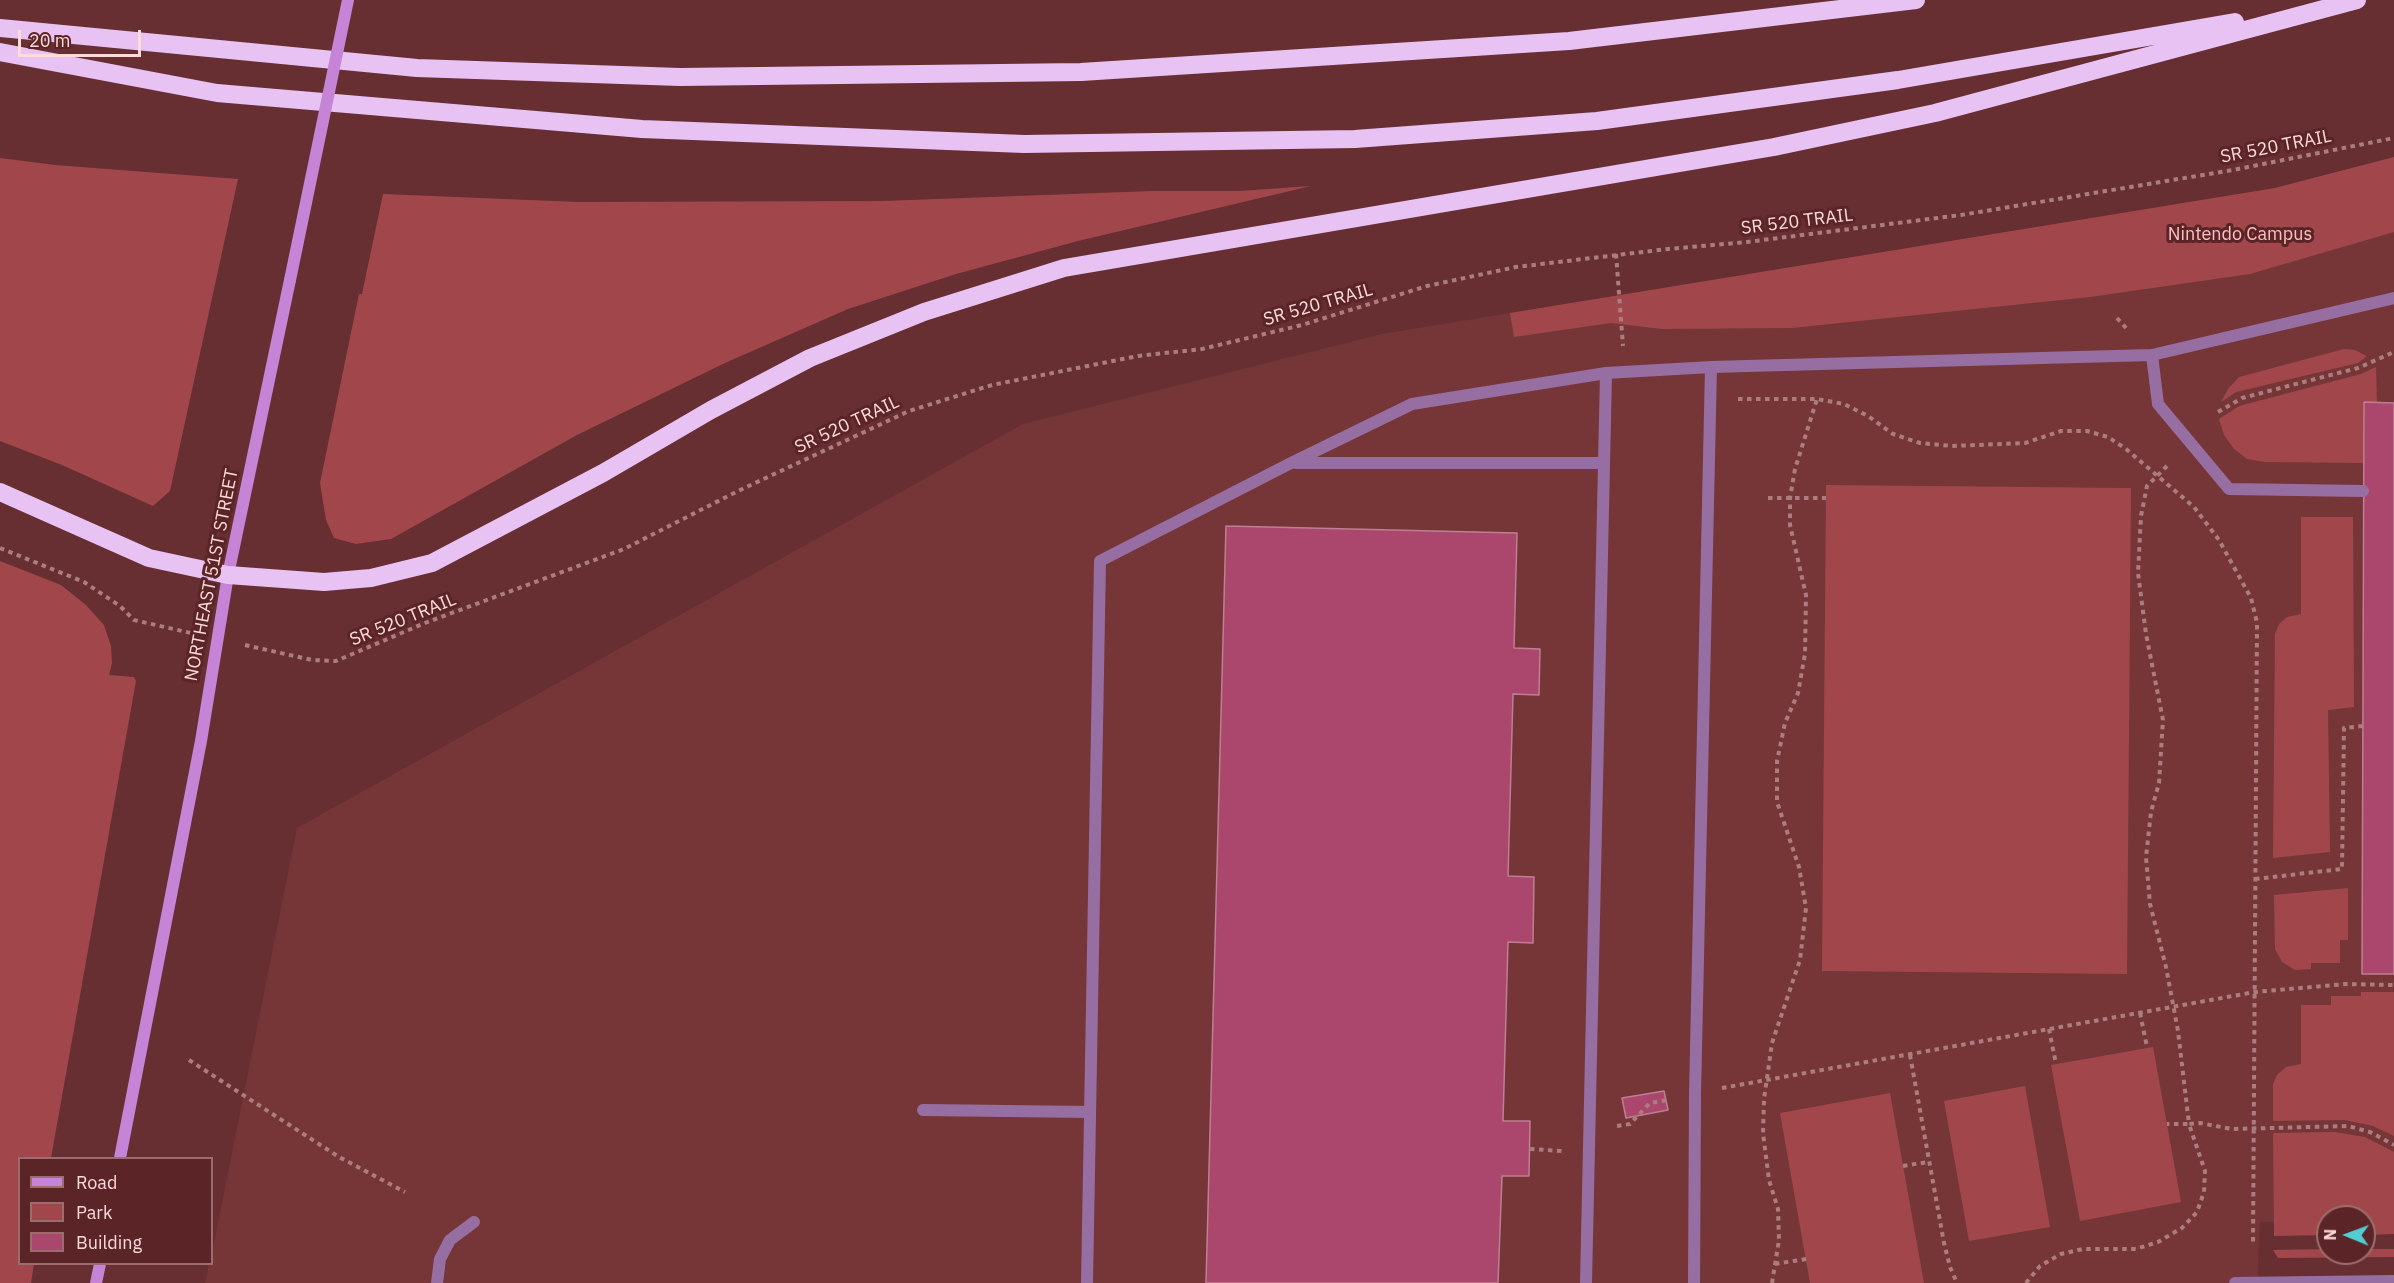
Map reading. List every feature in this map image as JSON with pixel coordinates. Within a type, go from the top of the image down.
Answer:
[{"type":"highway","points":[[0,28],[417,68],[680,77],[1081,72],[1569,41],[1916,0]]},
{"type":"highway","points":[[0,52],[216,93],[642,129],[1024,144],[1355,139],[1608,120],[1898,80],[2351,1]]},
{"type":"highway","points":[[0,492],[149,558],[228,575],[324,582],[371,578],[432,563],[603,473],[711,410],[810,358],[924,312],[1064,268],[1774,147],[1935,113],[2351,1]]},
{"type":"main road","name":"NORTHEAST 51ST STREET","points":[[120,1157],[201,741],[228,575],[348,0]]},
{"type":"main road","points":[[96,1283],[100,1265]]},
{"type":"street","points":[[1087,1283],[1100,561],[1412,404],[1606,373],[2152,355],[2394,298]]},
{"type":"street","points":[[2152,355],[2158,404],[2229,489],[2363,491]]},
{"type":"street","points":[[1694,1283],[1695,1094],[1711,368]]},
{"type":"street","points":[[1586,1283],[1606,373]]},
{"type":"street","points":[[1291,463],[1603,463]]},
{"type":"street","points":[[923,1110],[1090,1112]]},
{"type":"street","points":[[437,1283],[440,1259],[450,1240],[474,1222]]},
{"type":"street","points":[[2235,1283],[2394,1281]]},
{"type":"path","name":"SR 520 TRAIL","points":[[297,656],[312,660],[336,661],[363,651],[425,623],[624,549],[758,481],[909,411],[992,385],[1138,356],[1202,349],[1302,326],[1427,286],[1516,267],[1616,254],[1747,242],[1961,214],[2233,170],[2394,138]]},
{"type":"path","points":[[1616,254],[1625,372]]},
{"type":"path","points":[[2218,412],[2242,398],[2358,368],[2394,352]]},
{"type":"path","points":[[1728,399],[1817,399],[1844,404],[1869,416],[1893,434],[1920,443],[1952,446],[2025,443],[2061,431],[2087,431],[2108,437],[2194,507],[2219,540],[2251,598],[2257,623],[2253,1245]]},
{"type":"path","points":[[1772,1283],[1779,1240],[1778,1209],[1769,1180],[1763,1133],[1764,1099],[1772,1043],[1800,960],[1806,908],[1799,867],[1777,802],[1777,761],[1785,723],[1798,693],[1805,654],[1806,595],[1790,525],[1790,498],[1795,469],[1817,399]]},
{"type":"path","points":[[2026,1283],[2040,1266],[2061,1254],[2083,1249],[2136,1248],[2158,1242],[2182,1227],[2197,1212],[2204,1192],[2205,1171],[2189,1124],[2173,1006],[2150,904],[2146,857],[2151,812],[2159,783],[2163,720],[2146,634],[2138,573],[2141,516],[2147,486],[2167,466]]},
{"type":"path","points":[[1768,498],[1826,498]]},
{"type":"path","points":[[0,548],[84,582],[120,606],[134,620],[154,624]]},
{"type":"path","points":[[2255,879],[2342,869],[2344,728],[2362,726]]},
{"type":"path","points":[[1722,1089],[2255,992],[2346,984],[2394,985]]},
{"type":"path","points":[[2140,1012],[2146,1047]]},
{"type":"path","points":[[2049,1029],[2056,1064]]},
{"type":"path","points":[[1910,1055],[1928,1162],[1950,1267],[1957,1283]]},
{"type":"path","points":[[189,1060],[339,1157],[405,1192]]},
{"type":"path","points":[[1616,1126],[1630,1124],[1650,1103],[1671,1099]]},
{"type":"path","points":[[2166,1124],[2200,1123],[2232,1129],[2348,1126],[2370,1132],[2394,1145]]},
{"type":"path","points":[[1530,1149],[1569,1151]]},
{"type":"path","points":[[1904,1166],[1928,1162]]},
{"type":"path","points":[[1775,1264],[1806,1259]]},
{"type":"shaded area","points":[[2394,157],[2394,1220],[2376,1218],[2376,1205],[2316,1205],[2316,1221],[2260,1222],[2257,1283],[205,1283],[209,1265],[213,1265],[213,1248],[297,828],[1023,424],[1382,334],[2275,188]]},
{"type":"green space","name":"Nintendo Campus","points":[[2394,157],[2394,232],[2250,274],[2090,297],[1792,328],[1662,329],[1611,323],[1514,337],[1510,313],[2275,188]]},
{"type":"green space","points":[[0,158],[55,165],[238,179],[170,491],[153,506],[62,465],[0,441]]},
{"type":"green space","points":[[1311,186],[1078,241],[956,274],[848,309],[725,363],[577,435],[391,539],[356,544],[334,538],[326,520],[320,483],[359,294],[362,294],[383,194],[579,202],[883,201],[1152,191],[1239,191]]},
{"type":"green space","points":[[2344,349],[2355,350],[2367,356],[2358,363],[2236,392],[2221,402],[2228,389],[2239,377]]},
{"type":"green space","points":[[2376,367],[2377,403],[2364,403],[2363,463],[2265,462],[2247,459],[2234,449],[2224,435],[2219,419],[2239,406],[2361,374]]},
{"type":"green space","points":[[1826,485],[2131,488],[2127,974],[1822,971]]},
{"type":"green space","points":[[2301,517],[2353,517],[2354,707],[2328,710],[2330,852],[2273,858],[2275,634],[2279,624],[2287,617],[2301,614]]},
{"type":"green space","points":[[0,561],[61,585],[86,605],[104,625],[111,646],[112,663],[109,675],[134,677],[136,681],[51,1157],[18,1157],[18,1265],[34,1265],[31,1283],[0,1283]]},
{"type":"green space","points":[[2348,888],[2348,940],[2340,940],[2340,963],[2311,963],[2311,969],[2295,970],[2282,962],[2275,949],[2274,895]]},
{"type":"green space","points":[[2361,992],[2394,992],[2394,1136],[2373,1126],[2345,1120],[2273,1121],[2273,1084],[2277,1075],[2286,1067],[2301,1064],[2301,1005],[2331,1005],[2331,996],[2361,996]]},
{"type":"green space","points":[[2153,1047],[2181,1202],[2080,1221],[2051,1065]]},
{"type":"green space","points":[[2025,1086],[2050,1227],[1969,1241],[1944,1101]]},
{"type":"green space","points":[[1890,1093],[1924,1283],[1810,1283],[1780,1113]]},
{"type":"green space","points":[[2335,1132],[2365,1137],[2394,1152],[2394,1234],[2376,1235],[2376,1205],[2316,1205],[2316,1235],[2274,1236],[2273,1133]]},
{"type":"green space","points":[[2316,1249],[2316,1258],[2278,1258],[2273,1250]]},
{"type":"green space","points":[[2376,1249],[2394,1249],[2394,1257],[2376,1257]]},
{"type":"building","points":[[2364,402],[2394,403],[2394,974],[2362,974]]},
{"type":"building","points":[[1226,526],[1517,533],[1514,648],[1540,649],[1539,695],[1513,694],[1508,876],[1534,877],[1533,943],[1508,942],[1503,1121],[1530,1121],[1529,1176],[1502,1176],[1498,1283],[1206,1283]]},
{"type":"building","points":[[1664,1091],[1668,1110],[1626,1118],[1622,1098]]}]
